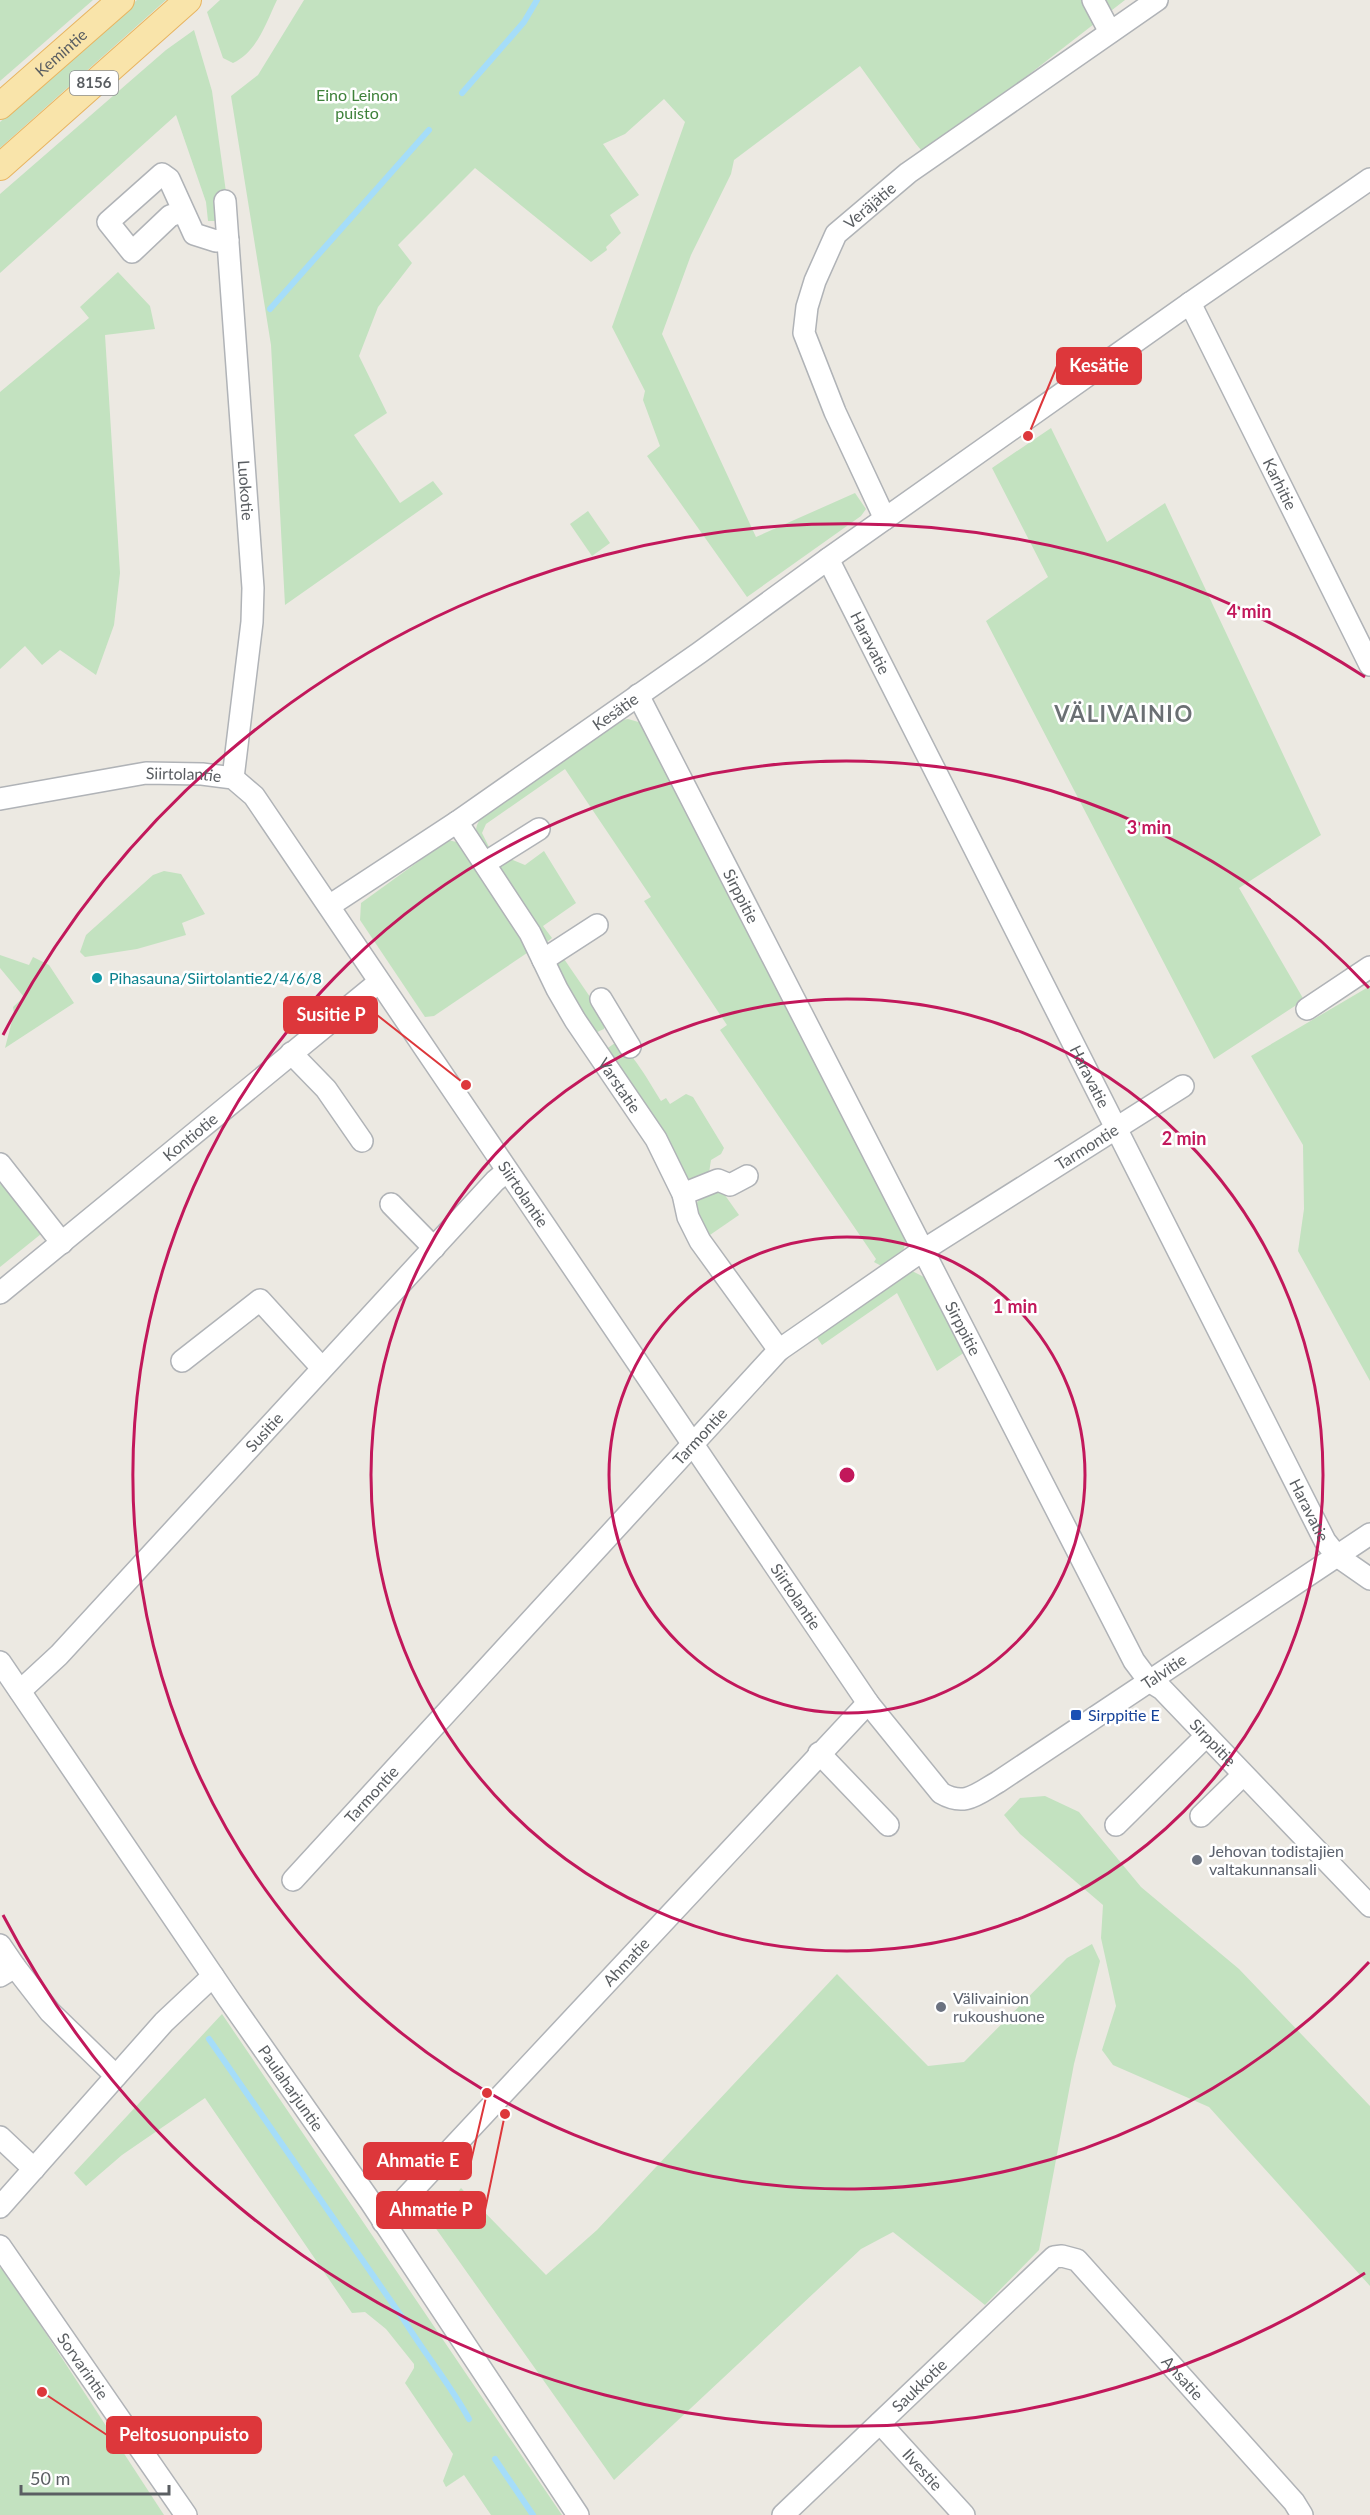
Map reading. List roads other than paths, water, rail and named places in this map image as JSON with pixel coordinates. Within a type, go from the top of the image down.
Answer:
[{"type":"main road","name":"Kemintie","points":[[0,106],[121,0]]},
{"type":"main road","name":"8156","points":[[0,167],[188,0]]},
{"type":"street","points":[[1093,0],[1110,33]]},
{"type":"street","name":"Veräjätie","points":[[885,519],[835,412],[804,333],[807,307],[830,245],[836,234],[908,173],[1157,0]]},
{"type":"street","name":"Kesätie","points":[[329,906],[457,822],[1190,303],[1369,183]]},
{"type":"street","name":"Luokotie","points":[[225,201],[253,588],[252,622],[233,778]]},
{"type":"street","points":[[183,211],[194,234],[216,241],[228,240]]},
{"type":"street","name":"Karhitie","points":[[1190,303],[1370,665]]},
{"type":"street","name":"Haravatie","points":[[828,559],[1319,1530],[1337,1556],[1370,1579]]},
{"type":"street","name":"Sirppitie","points":[[639,695],[1134,1661],[1149,1681],[1162,1689],[1370,1906]]},
{"type":"street","name":"Siirtolantie","points":[[0,799],[146,773],[202,774],[233,778],[254,796],[868,1703],[941,1793],[952,1800]]},
{"type":"street","name":"Varstatie","points":[[457,822],[530,933],[556,989],[656,1139],[684,1194],[688,1217],[700,1241],[779,1350]]},
{"type":"street","points":[[485,863],[539,829]]},
{"type":"street","points":[[543,960],[597,925]]},
{"type":"street","points":[[1307,1009],[1370,967]]},
{"type":"street","name":"Kontiotie","points":[[0,1293],[379,982]]},
{"type":"street","points":[[593,1046],[625,1038],[601,999]]},
{"type":"street","points":[[291,1053],[326,1089],[362,1141]]},
{"type":"street","name":"Tarmontie","points":[[293,1880],[779,1350],[922,1251],[1183,1086]]},
{"type":"street","points":[[0,1164],[62,1243]]},
{"type":"street","name":"Susitie","points":[[20,1691],[59,1655],[322,1368],[507,1171]]},
{"type":"street","points":[[684,1194],[718,1180],[730,1185],[747,1176]]},
{"type":"street","points":[[391,1204],[434,1248]]},
{"type":"street","points":[[182,1361],[260,1300],[322,1368]]},
{"type":"street","name":"Talvitie","points":[[952,1800],[970,1798],[998,1782],[1370,1534]]},
{"type":"street","name":"Paulaharjuntie","points":[[0,1662],[383,2222],[578,2515]]},
{"type":"street","name":"Ahmatie","points":[[383,2222],[868,1703]]},
{"type":"street","points":[[1116,1825],[1206,1736]]},
{"type":"street","points":[[819,1753],[888,1825]]},
{"type":"street","points":[[1200,1816],[1243,1774]]},
{"type":"street","points":[[0,1945],[7,1972],[116,2076]]},
{"type":"street","points":[[3,2197],[30,2173],[164,2022],[213,1976]]},
{"type":"street","points":[[0,2137],[30,2173]]},
{"type":"street","points":[[0,2155],[30,2173]]},
{"type":"street","name":"Sorvarintie","points":[[0,2246],[186,2515]]},
{"type":"street","name":"Ansatie","points":[[1054,2258],[1062,2256],[1077,2260],[1294,2502],[1302,2515]]},
{"type":"street","name":"Saukkotie","points":[[783,2515],[1054,2258]]},
{"type":"street","name":"Ilvestie","points":[[880,2423],[964,2515]]},
{"type":"waterway","points":[[462,93],[524,22],[537,0]]},
{"type":"waterway","points":[[270,309],[429,130]]},
{"type":"waterway","points":[[209,2039],[454,2393],[469,2419]]},
{"type":"waterway","points":[[495,2459],[533,2515]]},
{"type":"place","name":"Kesätie","points":[[1028,436]]},
{"type":"place","name":"Pihasauna/Siirtolantie2/4/6/8","points":[[97,978]]},
{"type":"place","name":"Susitie P","points":[[466,1085]]},
{"type":"place","name":"Sirppitie E","points":[[1076,1715]]},
{"type":"place","name":"Jehovan todistajien valtakunnansali","points":[[1197,1860]]},
{"type":"place","name":"Välivainion rukoushuone","points":[[941,2007]]},
{"type":"place","name":"Ahmatie E","points":[[487,2093]]},
{"type":"place","name":"Ahmatie P","points":[[505,2114]]},
{"type":"place","name":"Peltosuonpuisto","points":[[42,2392]]},
{"type":"district","name":"VÄLIVAINIO","points":[[1124,714]]},
{"type":"park label","name":"Eino Leinon puisto","points":[[357,104]]}]
